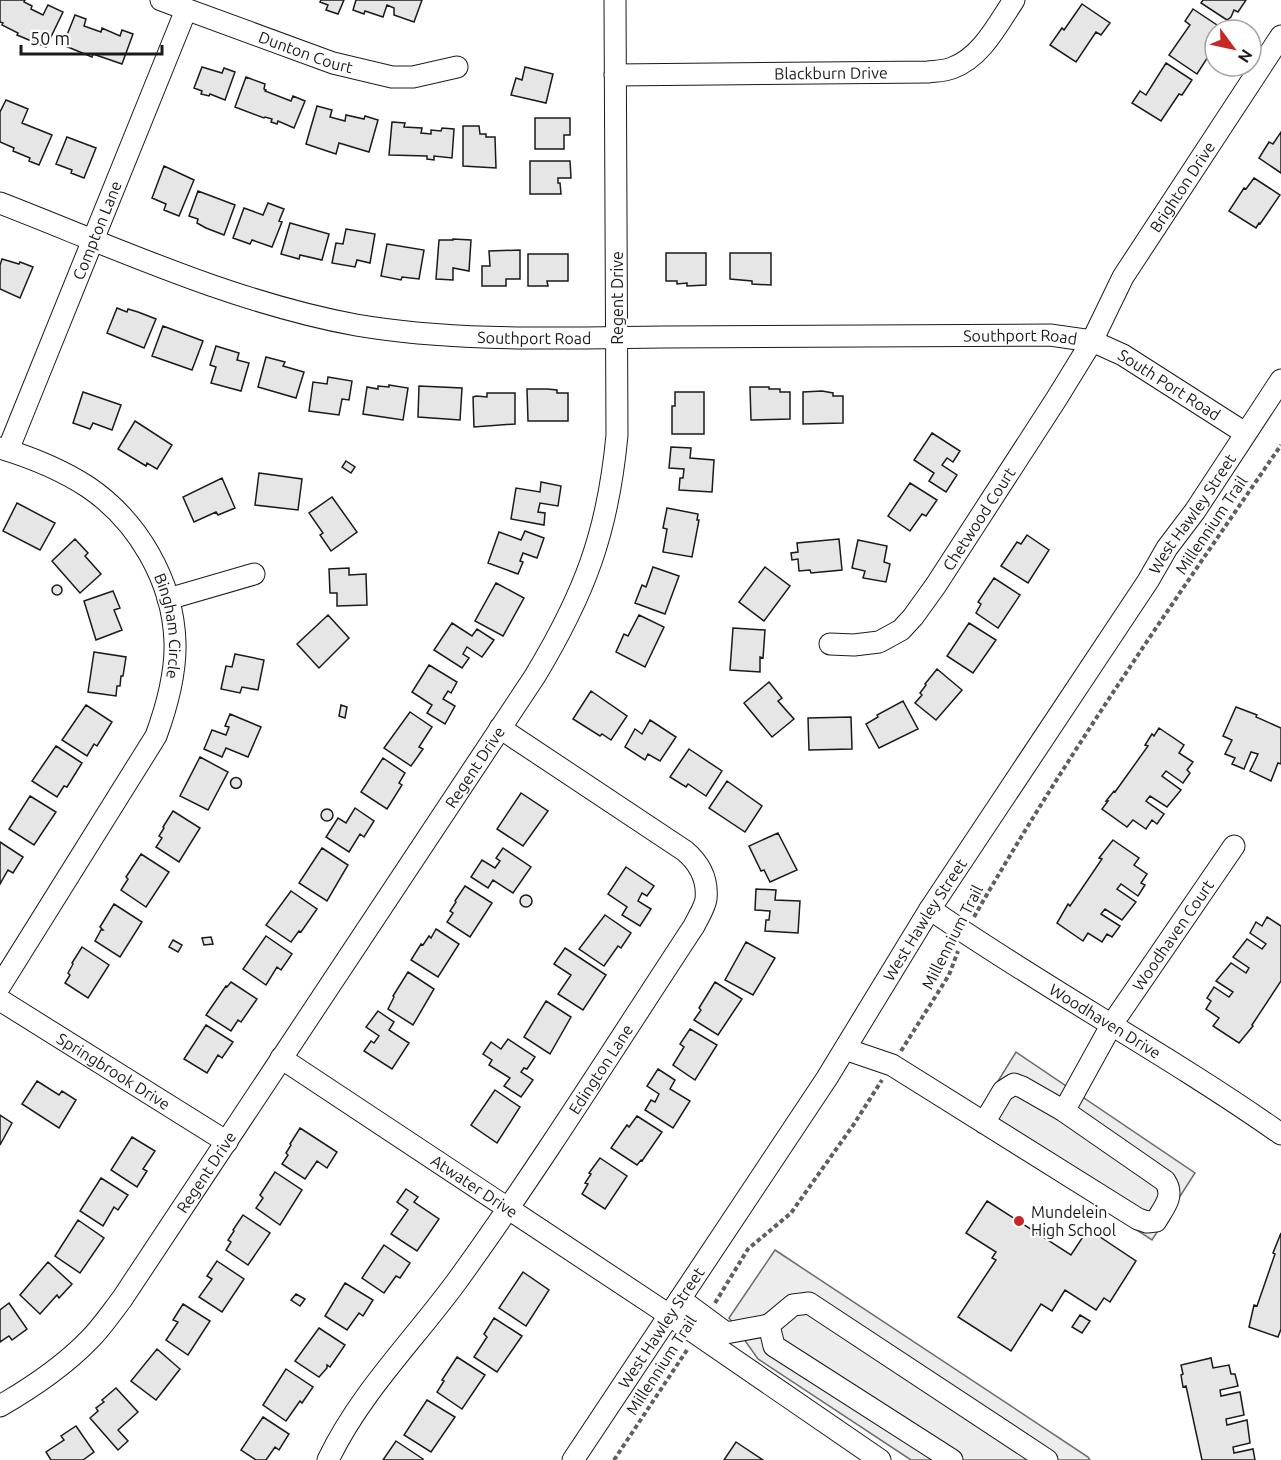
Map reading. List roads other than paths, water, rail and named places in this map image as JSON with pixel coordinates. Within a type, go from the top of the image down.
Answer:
[{"type":"street","name":"Dunton Court","points":[[161,0],[333,63],[392,77],[413,77],[457,66]]},
{"type":"street","name":"Regent Drive","points":[[0,1406],[30,1389],[72,1357],[92,1337],[122,1299],[500,728],[562,630],[585,583],[608,506],[617,435],[615,0]]},
{"type":"street","name":"Blackburn Drive","points":[[615,75],[928,72],[950,69],[964,62],[988,39],[1014,0]]},
{"type":"street","name":"Compton Lane","points":[[4,449],[186,10]]},
{"type":"street","name":"Brighton Drive","points":[[1092,341],[1123,277],[1281,36]]},
{"type":"street","name":"Southport Road","points":[[0,203],[202,282],[275,306],[354,324],[399,331],[463,337],[617,338],[1050,335],[1092,341]]},
{"type":"street","name":"South Port Road","points":[[1092,341],[1123,355],[1245,433]]},
{"type":"street","name":"Chetwood Court","points":[[830,644],[854,645],[879,642],[901,630],[913,617],[1038,428],[1092,341]]},
{"type":"street","name":"West Hawley Street","points":[[573,1460],[845,1049],[930,909],[1148,581],[1167,548],[1195,511],[1281,380]]},
{"type":"street","name":"Bingham Circle","points":[[0,986],[156,736],[167,707],[173,675],[175,642],[168,599],[159,573],[141,540],[114,508],[88,487],[63,473],[4,449]]},
{"type":"street","points":[[168,599],[254,574]]},
{"type":"street","name":"Edington Lane","points":[[328,1460],[335,1444],[380,1376],[458,1280],[509,1208],[694,926],[706,899],[704,875],[685,850],[500,728]]},
{"type":"street","name":"Woodhaven Court","points":[[1064,1111],[1112,1024],[1233,846]]},
{"type":"street","name":"Woodhaven Drive","points":[[930,909],[964,933],[1112,1024],[1281,1134]]},
{"type":"street","name":"Springbrook Drive","points":[[0,1000],[226,1142]]},
{"type":"street","points":[[845,1049],[892,1065],[984,1123],[1138,1219],[1147,1222],[1156,1221],[1170,1197],[1170,1188],[1164,1181],[1064,1111],[1022,1087],[1014,1084],[1003,1091],[984,1123]]},
{"type":"street","name":"Atwater Drive","points":[[281,1058],[509,1208],[674,1307],[702,1327]]},
{"type":"street","points":[[702,1327],[726,1333],[769,1326],[793,1305],[809,1303],[1047,1460]]},
{"type":"street","points":[[769,1326],[774,1346],[952,1460]]},
{"type":"street","points":[[702,1327],[880,1460]]},
{"type":"place","name":"Mundelein High School","points":[[1019,1221]]}]
